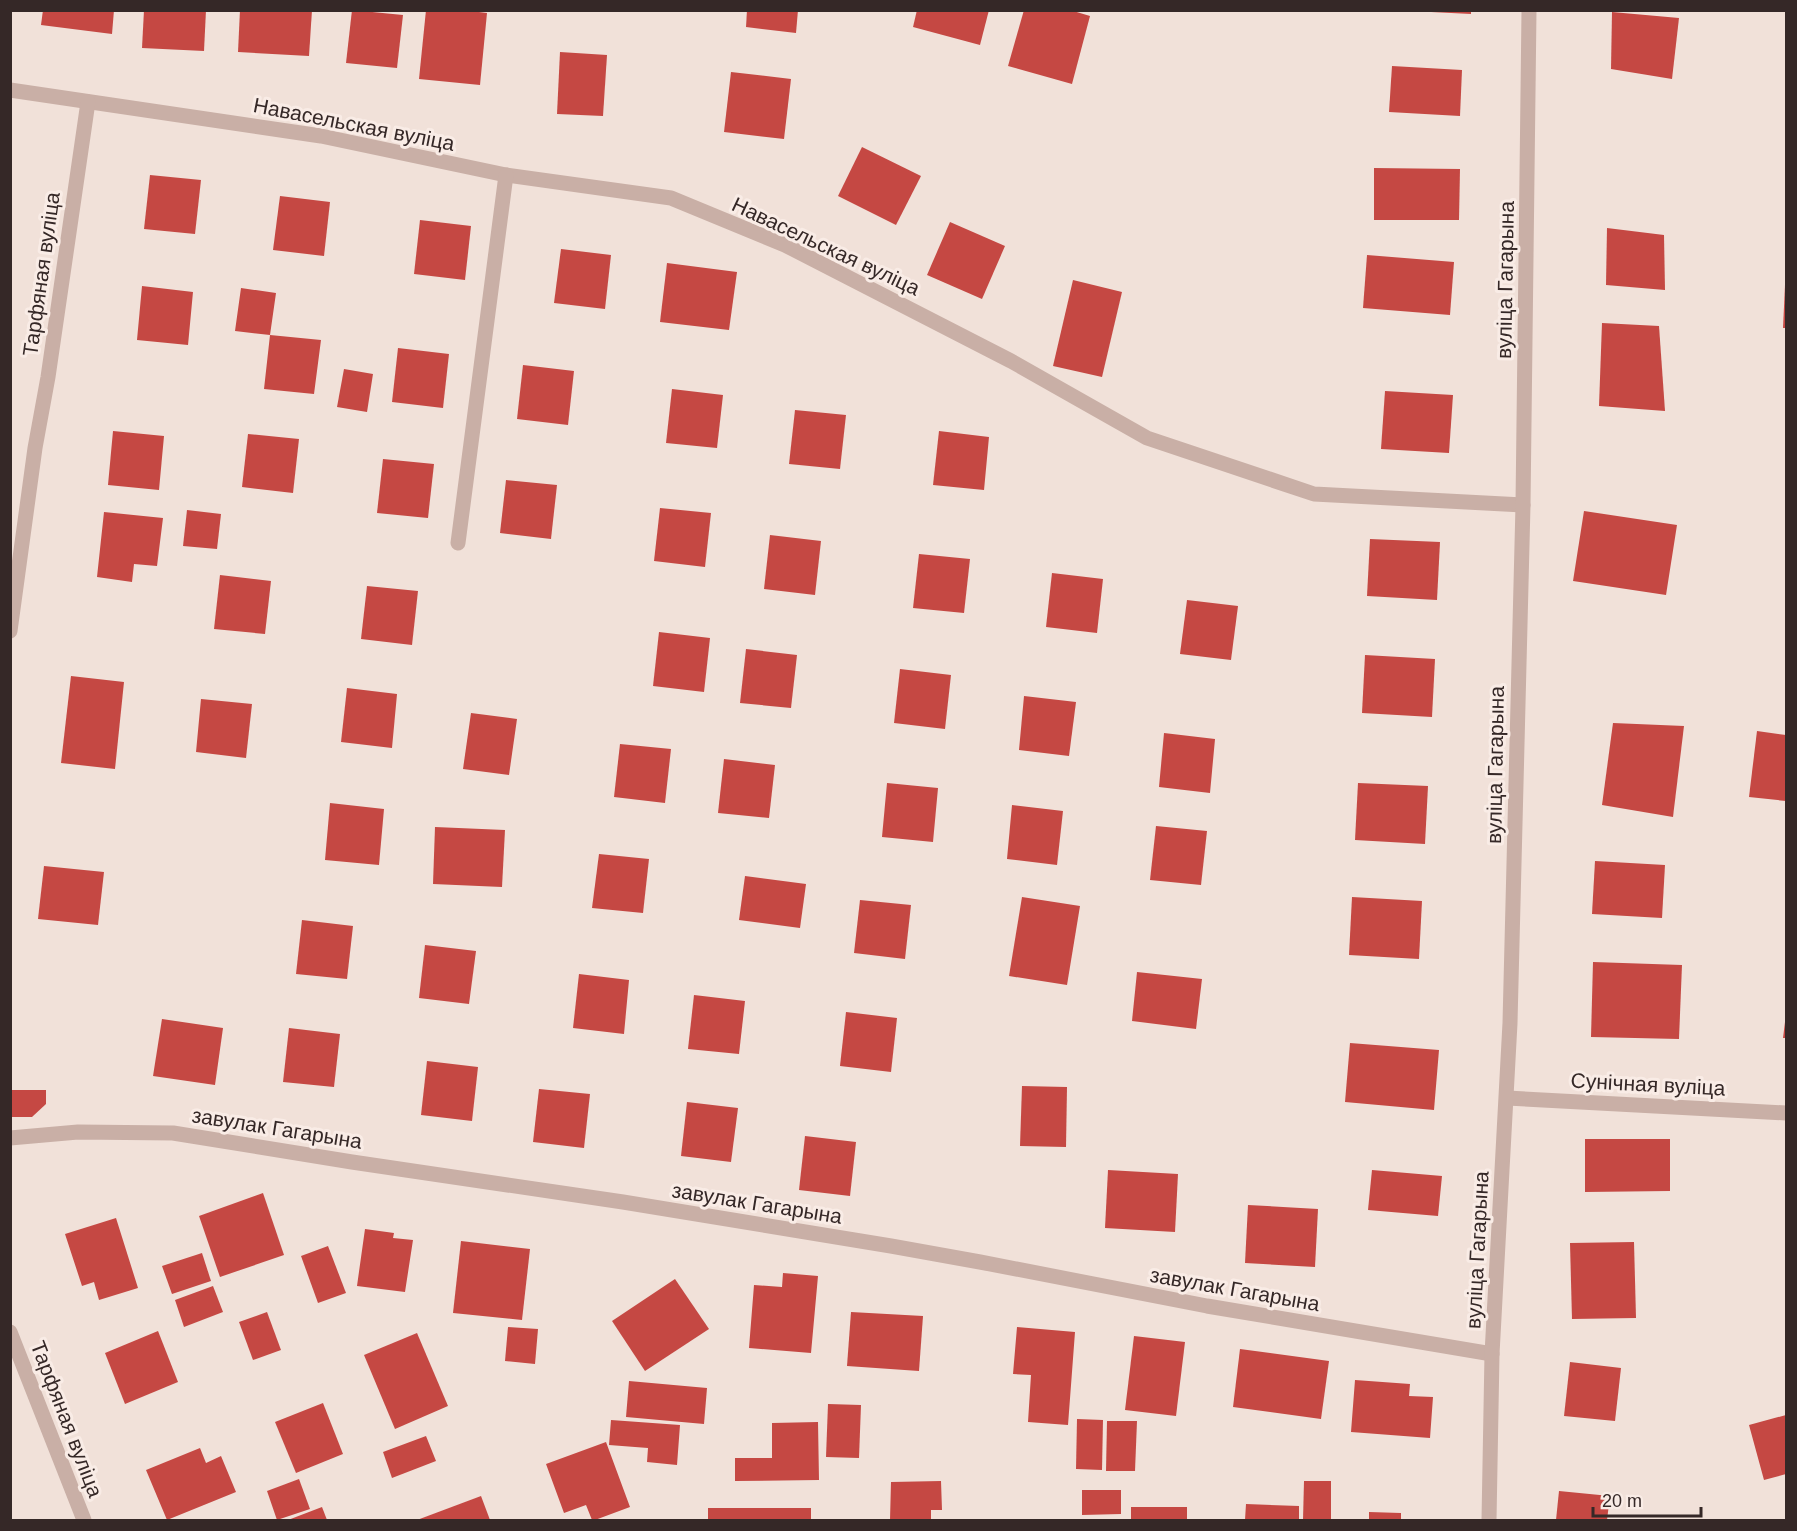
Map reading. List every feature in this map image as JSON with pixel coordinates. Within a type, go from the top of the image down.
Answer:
[{"type":"street","name":"вуліца Гагарына","points":[[1489,1521],[1492,1354],[1507,1098],[1523,505],[1529,10]]},
{"type":"street","name":"Навасельская вуліца","points":[[10,90],[321,136],[506,175],[671,198],[785,245],[1011,361],[1147,438],[1314,494],[1523,505]]},
{"type":"street","name":"Тарфяная вуліца","points":[[10,631],[35,448],[48,377],[88,102]]},
{"type":"street","points":[[458,543],[506,175]]},
{"type":"street","name":"Сунічная вуліца","points":[[1507,1098],[1786,1113]]},
{"type":"street","name":"завулак Гагарына","points":[[10,1138],[78,1132],[173,1133],[623,1202],[902,1248],[1207,1306],[1492,1354]]},
{"type":"street","name":"Тарфяная вуліца","points":[[10,1332],[84,1521]]},
{"type":"building","points":[[43,10],[114,10],[112,34],[41,25]]},
{"type":"building","points":[[144,10],[206,10],[204,51],[142,48]]},
{"type":"building","points":[[240,10],[312,10],[309,56],[238,52]]},
{"type":"building","points":[[352,10],[403,15],[397,68],[346,63]]},
{"type":"building","points":[[426,10],[463,10],[487,13],[480,85],[419,79]]},
{"type":"building","points":[[747,10],[798,10],[796,33],[746,27]]},
{"type":"building","points":[[917,10],[989,10],[980,45],[913,27]]},
{"type":"building","points":[[1024,10],[1070,10],[1090,16],[1072,84],[1008,66]]},
{"type":"building","points":[[1431,10],[1471,10],[1471,14],[1431,12]]},
{"type":"building","points":[[1612,12],[1679,18],[1672,79],[1611,69]]},
{"type":"building","points":[[560,52],[607,55],[603,116],[557,114]]},
{"type":"building","points":[[1392,66],[1462,70],[1460,116],[1389,112]]},
{"type":"building","points":[[731,72],[791,79],[784,139],[724,132]]},
{"type":"building","points":[[862,147],[921,176],[896,225],[838,196]]},
{"type":"building","points":[[1374,168],[1460,169],[1459,220],[1374,220]]},
{"type":"building","points":[[150,175],[201,180],[195,234],[144,229]]},
{"type":"building","points":[[280,196],[330,202],[324,256],[273,250]]},
{"type":"building","points":[[420,220],[471,226],[465,280],[414,274]]},
{"type":"building","points":[[950,222],[1005,246],[982,299],[927,275]]},
{"type":"building","points":[[1607,228],[1664,235],[1665,290],[1606,285]]},
{"type":"building","points":[[561,249],[611,255],[605,309],[554,303]]},
{"type":"building","points":[[1367,255],[1454,262],[1450,315],[1363,308]]},
{"type":"building","points":[[667,263],[737,272],[729,330],[660,322]]},
{"type":"building","points":[[1073,280],[1122,292],[1102,377],[1053,366]]},
{"type":"building","points":[[1785,285],[1786,328],[1783,328]]},
{"type":"building","points":[[142,286],[193,292],[188,345],[137,340]]},
{"type":"building","points":[[241,288],[276,293],[270,335],[235,331]]},
{"type":"building","points":[[1602,323],[1659,326],[1665,411],[1599,406]]},
{"type":"building","points":[[270,335],[321,340],[314,394],[264,389]]},
{"type":"building","points":[[398,348],[449,354],[443,408],[392,402]]},
{"type":"building","points":[[523,365],[574,371],[568,425],[517,419]]},
{"type":"building","points":[[344,369],[373,374],[367,412],[337,407]]},
{"type":"building","points":[[672,389],[723,395],[717,448],[666,443]]},
{"type":"building","points":[[1385,391],[1453,395],[1449,453],[1381,449]]},
{"type":"building","points":[[795,410],[846,415],[840,469],[789,464]]},
{"type":"building","points":[[113,431],[164,436],[159,490],[108,485]]},
{"type":"building","points":[[939,431],[989,437],[984,490],[933,485]]},
{"type":"building","points":[[248,434],[299,439],[293,493],[242,487]]},
{"type":"building","points":[[383,459],[434,464],[428,518],[377,513]]},
{"type":"building","points":[[506,480],[557,485],[551,539],[500,533]]},
{"type":"building","points":[[660,508],[711,513],[705,567],[654,561]]},
{"type":"building","points":[[187,510],[221,514],[217,549],[183,546]]},
{"type":"building","points":[[1584,511],[1677,525],[1666,595],[1573,581]]},
{"type":"building","points":[[104,512],[163,518],[157,566],[134,564],[132,582],[97,577]]},
{"type":"building","points":[[770,535],[821,541],[815,595],[764,589]]},
{"type":"building","points":[[1370,539],[1440,542],[1437,600],[1367,596]]},
{"type":"building","points":[[919,554],[970,559],[964,613],[913,608]]},
{"type":"building","points":[[1052,573],[1103,579],[1097,633],[1046,627]]},
{"type":"building","points":[[220,575],[271,581],[265,634],[214,629]]},
{"type":"building","points":[[367,586],[418,591],[412,645],[361,639]]},
{"type":"building","points":[[1187,600],[1238,606],[1231,660],[1180,654]]},
{"type":"building","points":[[659,632],[710,638],[704,692],[653,686]]},
{"type":"building","points":[[746,649],[797,655],[791,708],[740,703]]},
{"type":"building","points":[[1365,655],[1435,659],[1432,717],[1362,713]]},
{"type":"building","points":[[900,669],[951,675],[945,729],[894,723]]},
{"type":"building","points":[[71,676],[124,682],[115,769],[61,763]]},
{"type":"building","points":[[347,688],[397,694],[392,748],[341,742]]},
{"type":"building","points":[[1024,696],[1076,702],[1069,756],[1019,750]]},
{"type":"building","points":[[201,699],[252,704],[246,758],[196,752]]},
{"type":"building","points":[[471,713],[517,719],[509,775],[463,769]]},
{"type":"building","points":[[1613,723],[1684,726],[1673,817],[1602,805]]},
{"type":"building","points":[[1757,731],[1786,735],[1786,801],[1749,797]]},
{"type":"building","points":[[1164,733],[1215,739],[1210,793],[1159,787]]},
{"type":"building","points":[[620,744],[671,749],[665,803],[614,797]]},
{"type":"building","points":[[724,759],[775,765],[769,818],[718,813]]},
{"type":"building","points":[[887,783],[938,788],[933,842],[882,837]]},
{"type":"building","points":[[1358,783],[1428,786],[1425,844],[1355,840]]},
{"type":"building","points":[[330,803],[384,809],[379,865],[325,860]]},
{"type":"building","points":[[1012,805],[1063,811],[1057,865],[1007,859]]},
{"type":"building","points":[[1156,826],[1207,831],[1201,885],[1150,880]]},
{"type":"building","points":[[435,827],[505,830],[502,887],[433,884]]},
{"type":"building","points":[[599,854],[649,859],[643,913],[592,908]]},
{"type":"building","points":[[1595,861],[1665,865],[1662,918],[1592,914]]},
{"type":"building","points":[[44,866],[104,872],[98,925],[38,919]]},
{"type":"building","points":[[745,876],[806,884],[800,928],[739,920]]},
{"type":"building","points":[[1022,897],[1080,906],[1067,985],[1009,976]]},
{"type":"building","points":[[1352,897],[1422,901],[1419,959],[1349,955]]},
{"type":"building","points":[[860,900],[911,905],[905,959],[854,953]]},
{"type":"building","points":[[302,920],[353,926],[347,979],[296,974]]},
{"type":"building","points":[[425,945],[476,951],[469,1004],[419,998]]},
{"type":"building","points":[[1593,962],[1682,965],[1679,1039],[1591,1037]]},
{"type":"building","points":[[1137,972],[1202,979],[1196,1029],[1132,1021]]},
{"type":"building","points":[[579,974],[629,980],[624,1034],[573,1028]]},
{"type":"building","points":[[694,995],[745,1001],[739,1054],[688,1049]]},
{"type":"building","points":[[846,1012],[897,1018],[891,1072],[840,1066]]},
{"type":"building","points":[[162,1019],[223,1028],[215,1085],[153,1076]]},
{"type":"building","points":[[1785,1022],[1786,1038],[1783,1038]]},
{"type":"building","points":[[289,1028],[340,1034],[334,1087],[283,1082]]},
{"type":"building","points":[[1350,1043],[1439,1050],[1434,1110],[1345,1102]]},
{"type":"building","points":[[427,1061],[478,1067],[472,1121],[421,1115]]},
{"type":"building","points":[[1022,1086],[1067,1087],[1066,1147],[1020,1146]]},
{"type":"building","points":[[539,1089],[590,1094],[584,1148],[533,1142]]},
{"type":"building","points":[[10,1090],[46,1090],[46,1104],[32,1117],[10,1117]]},
{"type":"building","points":[[687,1102],[738,1108],[731,1162],[681,1156]]},
{"type":"building","points":[[805,1136],[856,1142],[850,1196],[799,1190]]},
{"type":"building","points":[[1585,1139],[1670,1139],[1670,1191],[1585,1192]]},
{"type":"building","points":[[1108,1170],[1178,1174],[1175,1232],[1105,1228]]},
{"type":"building","points":[[1372,1170],[1442,1176],[1438,1216],[1368,1210]]},
{"type":"building","points":[[263,1193],[284,1255],[220,1277],[199,1216]]},
{"type":"building","points":[[1248,1205],[1318,1209],[1315,1267],[1245,1263]]},
{"type":"building","points":[[116,1218],[138,1288],[99,1300],[94,1282],[82,1286],[65,1234]]},
{"type":"building","points":[[365,1229],[394,1233],[393,1238],[413,1240],[405,1292],[357,1286]]},
{"type":"building","points":[[461,1241],[530,1249],[522,1320],[453,1313]]},
{"type":"building","points":[[1634,1242],[1636,1318],[1572,1319],[1570,1243]]},
{"type":"building","points":[[328,1246],[346,1293],[318,1303],[301,1256]]},
{"type":"building","points":[[202,1253],[211,1281],[172,1294],[162,1266]]},
{"type":"building","points":[[783,1273],[818,1276],[811,1353],[749,1348],[754,1285],[782,1287]]},
{"type":"building","points":[[675,1279],[709,1329],[645,1371],[612,1321]]},
{"type":"building","points":[[213,1286],[223,1312],[184,1327],[175,1300]]},
{"type":"building","points":[[267,1312],[281,1350],[253,1360],[239,1322]]},
{"type":"building","points":[[851,1312],[923,1316],[919,1371],[847,1366]]},
{"type":"building","points":[[508,1327],[538,1329],[535,1364],[505,1361]]},
{"type":"building","points":[[1017,1327],[1075,1332],[1068,1425],[1028,1422],[1031,1375],[1013,1374]]},
{"type":"building","points":[[158,1331],[178,1382],[125,1404],[105,1353]]},
{"type":"building","points":[[417,1333],[448,1406],[395,1429],[364,1355]]},
{"type":"building","points":[[1134,1336],[1185,1342],[1176,1416],[1125,1410]]},
{"type":"building","points":[[1240,1349],[1329,1361],[1321,1419],[1233,1407]]},
{"type":"building","points":[[1570,1362],[1621,1368],[1615,1421],[1564,1416]]},
{"type":"building","points":[[1355,1380],[1410,1384],[1409,1396],[1433,1397],[1430,1438],[1351,1432]]},
{"type":"building","points":[[629,1381],[707,1388],[704,1424],[626,1417]]},
{"type":"building","points":[[323,1403],[343,1454],[296,1473],[275,1422]]},
{"type":"building","points":[[828,1404],[861,1405],[859,1458],[826,1457]]},
{"type":"building","points":[[1786,1415],[1786,1474],[1764,1480],[1749,1425]]},
{"type":"building","points":[[1077,1419],[1103,1420],[1102,1470],[1076,1469]]},
{"type":"building","points":[[611,1420],[680,1425],[677,1465],[647,1462],[648,1448],[609,1445]]},
{"type":"building","points":[[1107,1421],[1137,1421],[1135,1471],[1106,1471]]},
{"type":"building","points":[[818,1422],[819,1480],[735,1481],[735,1458],[772,1458],[772,1423]]},
{"type":"building","points":[[426,1436],[436,1461],[392,1478],[383,1452]]},
{"type":"building","points":[[606,1442],[630,1507],[595,1520],[592,1520],[586,1505],[564,1513],[546,1464]]},
{"type":"building","points":[[200,1448],[206,1463],[221,1456],[236,1492],[167,1520],[146,1470]]},
{"type":"building","points":[[299,1479],[310,1509],[277,1520],[267,1491]]},
{"type":"building","points":[[941,1481],[942,1510],[931,1510],[931,1520],[890,1520],[891,1482]]},
{"type":"building","points":[[1304,1481],[1331,1481],[1331,1520],[1303,1520]]},
{"type":"building","points":[[1082,1490],[1121,1490],[1121,1514],[1082,1515]]},
{"type":"building","points":[[1559,1491],[1610,1496],[1607,1520],[1556,1520]]},
{"type":"building","points":[[481,1496],[490,1520],[417,1520]]},
{"type":"building","points":[[1246,1504],[1299,1506],[1299,1520],[1245,1520]]},
{"type":"building","points":[[322,1507],[327,1520],[288,1520]]},
{"type":"building","points":[[1131,1507],[1187,1507],[1187,1520],[1131,1520]]},
{"type":"building","points":[[708,1508],[811,1508],[811,1520],[708,1520]]},
{"type":"building","points":[[1369,1512],[1401,1513],[1401,1520],[1369,1520]]}]
